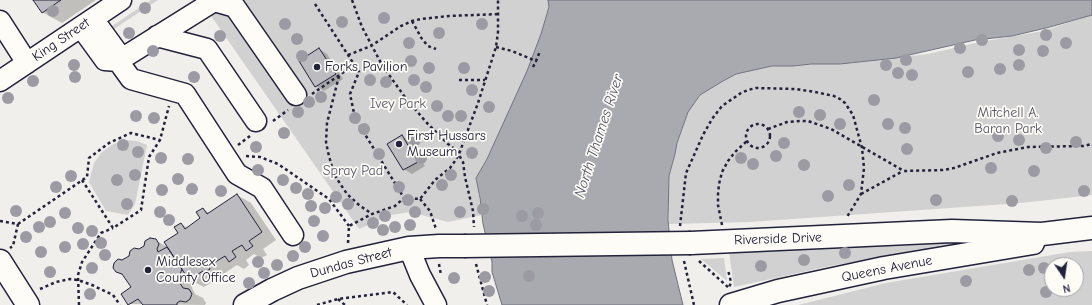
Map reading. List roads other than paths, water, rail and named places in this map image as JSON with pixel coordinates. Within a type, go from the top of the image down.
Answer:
[{"type":"main road","name":"Riverside Drive","points":[[464,246],[688,247],[952,231],[1042,234],[1092,228]]},
{"type":"main road","name":"Queens Avenue","points":[[731,305],[778,292],[884,268],[1034,243],[1042,234]]},
{"type":"main road","name":"Dundas Street","points":[[245,305],[298,278],[346,262],[408,248],[437,238],[464,246]]},
{"type":"main road","points":[[4,255],[26,301]]},
{"type":"street","name":"King Street","points":[[0,81],[122,0]]},
{"type":"street","points":[[118,61],[214,1],[235,7],[296,95]]},
{"type":"street","points":[[0,21],[28,63]]},
{"type":"street","points":[[87,23],[117,52],[118,61],[131,79],[186,94],[237,174],[262,188],[292,235]]},
{"type":"street","points":[[158,36],[206,49],[256,121]]},
{"type":"street","points":[[408,248],[436,305]]},
{"type":"water","name":"North Thames River","points":[[548,0],[1092,0],[1092,15],[1012,36],[975,40],[896,58],[840,64],[772,66],[736,74],[700,95],[688,112],[677,143],[669,176],[668,220],[672,260],[683,305],[502,305],[492,272],[492,262],[483,224],[476,178],[487,159],[527,71],[541,34],[549,7]]},
{"type":"place","name":"Forks Pavilion","points":[[317,67]]},
{"type":"place","name":"First Hussars Museum","points":[[399,144]]},
{"type":"place","name":"Middlesex County Office","points":[[148,270]]},
{"type":"park label","name":"Ivey Park","points":[[398,104]]},
{"type":"park label","name":"Mitchell A. Baran Park","points":[[1008,122]]},
{"type":"park label","name":"Spray Pad","points":[[353,171]]}]
